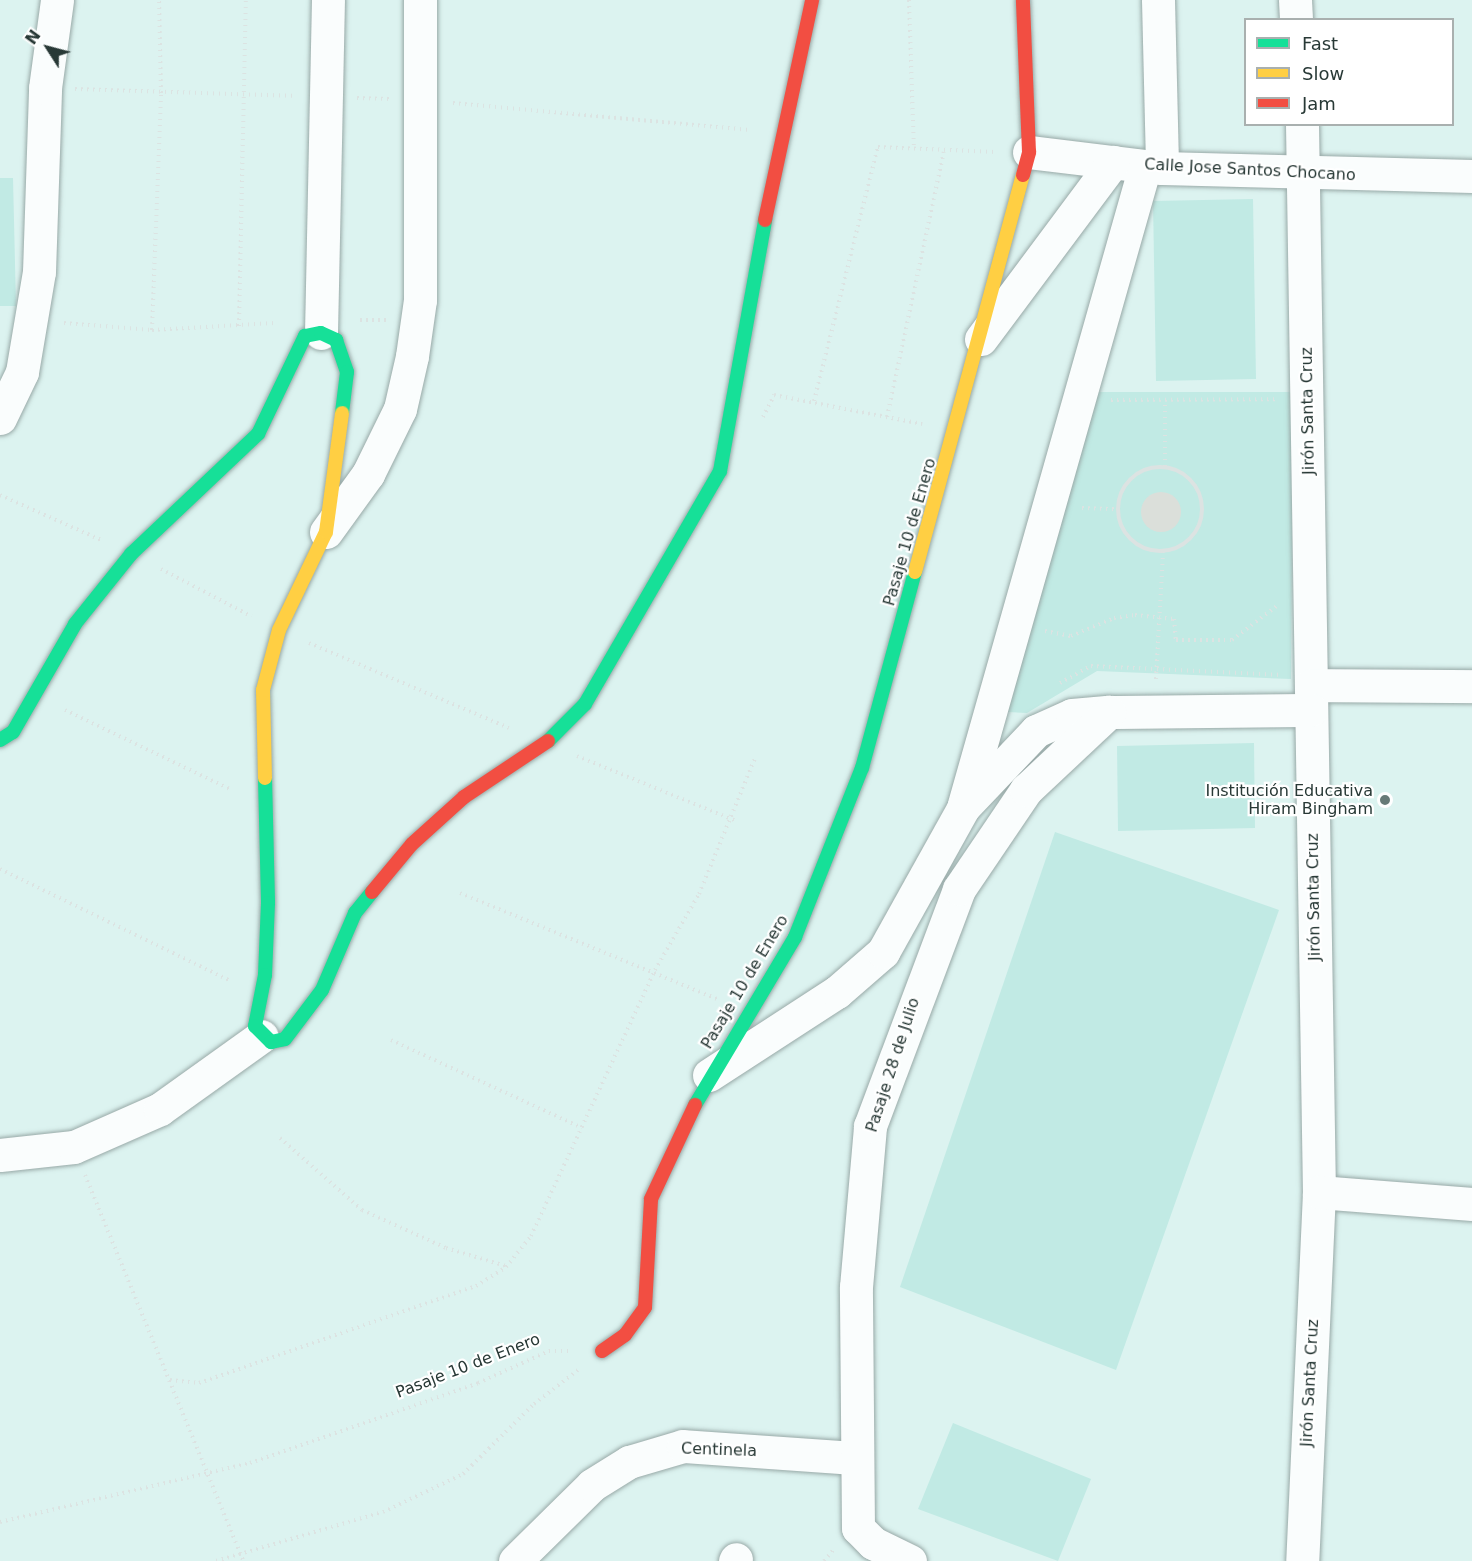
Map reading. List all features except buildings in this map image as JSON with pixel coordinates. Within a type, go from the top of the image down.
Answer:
[{"type":"street","points":[[0,418],[22,372],[39,272],[45,88],[57,0]]},
{"type":"street","points":[[326,532],[347,372],[336,340],[323,326],[328,0]]},
{"type":"street","points":[[420,0],[417,321],[400,410],[368,474],[326,532],[279,630],[263,690],[263,804],[268,903],[261,996],[255,1026],[262,1036],[271,1042],[285,1039],[299,1026],[322,990],[354,914],[412,844],[464,797],[546,743],[585,704],[720,471],[747,302],[813,0]]},
{"type":"street","name":"Pasaje 10 de Enero","points":[[602,1351],[625,1335],[645,1307],[651,1199],[709,1075],[795,937],[862,768],[981,339],[1029,152],[1023,0]]},
{"type":"street","points":[[709,1075],[837,992],[883,952],[963,808],[1080,400],[1140,165],[1158,0]]},
{"type":"street","points":[[1295,0],[1296,18]]},
{"type":"street","name":"Jirón Santa Cruz","points":[[1302,126],[1305,175],[1319,1192],[1302,1561]]},
{"type":"street","name":"Calle Jose Santos Chocano","points":[[1029,152],[1140,165],[1305,175],[1472,176]]},
{"type":"street","points":[[981,339],[1140,165]]},
{"type":"street","points":[[0,740],[13,732],[75,624],[131,554],[258,434],[292,355],[305,336],[323,326]]},
{"type":"street","points":[[963,808],[1036,731],[1071,715],[1149,710],[1311,691],[1472,686]]},
{"type":"street","name":"Pasaje 28 de Julio","points":[[910,1561],[873,1543],[858,1528],[856,1458],[859,1207],[870,1126],[959,889],[1026,790],[1109,712]]},
{"type":"street","points":[[0,1155],[74,1147],[160,1109],[262,1036]]},
{"type":"street","points":[[1319,1192],[1472,1204]]},
{"type":"street","name":"Centinela","points":[[515,1561],[591,1485],[629,1462],[683,1446],[856,1458]]},
{"type":"path","points":[[152,330],[161,93],[159,0]]},
{"type":"path","points":[[239,326],[246,0]]},
{"type":"path","points":[[909,0],[914,150]]},
{"type":"path","points":[[814,401],[878,147],[944,152],[1029,152]]},
{"type":"path","points":[[887,417],[944,152]]},
{"type":"path","points":[[31,317],[152,330],[239,326],[323,326],[417,321]]},
{"type":"path","points":[[759,426],[774,395],[814,401],[955,431]]},
{"type":"path","points":[[1080,400],[1308,399]]},
{"type":"path","points":[[1165,400],[1165,466]]},
{"type":"path","points":[[1165,466],[1190,478],[1203,503],[1197,530],[1188,541],[1163,552],[1149,550],[1126,535],[1117,509],[1127,482],[1150,467],[1165,466]]},
{"type":"path","points":[[0,495],[131,554],[279,630],[734,820]]},
{"type":"path","points":[[1074,507],[1117,509]]},
{"type":"path","points":[[1149,710],[1158,667],[1163,552]]},
{"type":"path","points":[[1038,626],[1071,636],[1114,618],[1160,617],[1174,619],[1176,640],[1232,640],[1288,597]]},
{"type":"path","points":[[1053,686],[1091,666],[1158,667],[1311,691]]},
{"type":"path","points":[[66,703],[65,714],[263,804]]},
{"type":"path","points":[[170,1380],[199,1383],[476,1286],[506,1267],[531,1236],[655,970],[734,820],[756,756]]},
{"type":"path","points":[[0,869],[261,996]]},
{"type":"path","points":[[460,893],[655,970],[748,1013]]},
{"type":"path","points":[[391,1040],[582,1128]]},
{"type":"path","points":[[280,1138],[362,1210],[446,1248],[506,1267]]},
{"type":"path","points":[[74,1147],[211,1474],[243,1561]]},
{"type":"path","name":"Pasaje 10 de Enero","points":[[0,1522],[211,1474],[478,1383],[549,1351],[602,1351]]},
{"type":"path","points":[[216,1561],[383,1512],[463,1474],[534,1404],[602,1351]]},
{"type":"green space","points":[[0,178],[13,178],[16,306],[0,306]]},
{"type":"green space","points":[[1253,199],[1256,379],[1156,381],[1153,201]]},
{"type":"green space","points":[[1089,392],[1293,392],[1291,679],[1097,671],[1027,713],[1008,712],[1003,703]]},
{"type":"green space","points":[[1254,743],[1255,828],[1118,831],[1117,746]]},
{"type":"green space","points":[[1055,832],[1279,910],[1116,1370],[900,1287]]},
{"type":"green space","points":[[953,1423],[1091,1479],[1058,1561],[918,1509]]},
{"type":"traffic: fast","points":[[548,741],[585,704],[720,471],[765,220]]},
{"type":"traffic: fast","points":[[0,740],[13,732],[75,624],[131,554],[258,434],[305,336],[321,333],[336,340],[347,372],[342,413]]},
{"type":"traffic: fast","points":[[695,1105],[795,937],[862,768],[915,572]]},
{"type":"traffic: fast","points":[[265,778],[268,903],[265,975],[255,1026],[271,1042],[285,1039],[322,990],[355,913],[372,892]]},
{"type":"traffic: slow","points":[[915,572],[1023,175]]},
{"type":"traffic: slow","points":[[265,778],[263,690],[279,630],[326,532],[342,413]]},
{"type":"traffic: jam","points":[[765,220],[812,0]]},
{"type":"traffic: jam","points":[[1023,0],[1029,152],[1023,175]]},
{"type":"traffic: jam","points":[[372,892],[412,844],[464,797],[548,741]]},
{"type":"traffic: jam","points":[[602,1351],[625,1335],[645,1307],[651,1199],[695,1105]]},
{"type":"place","name":"Institución Educativa Hiram Bingham","points":[[1385,800]]}]
